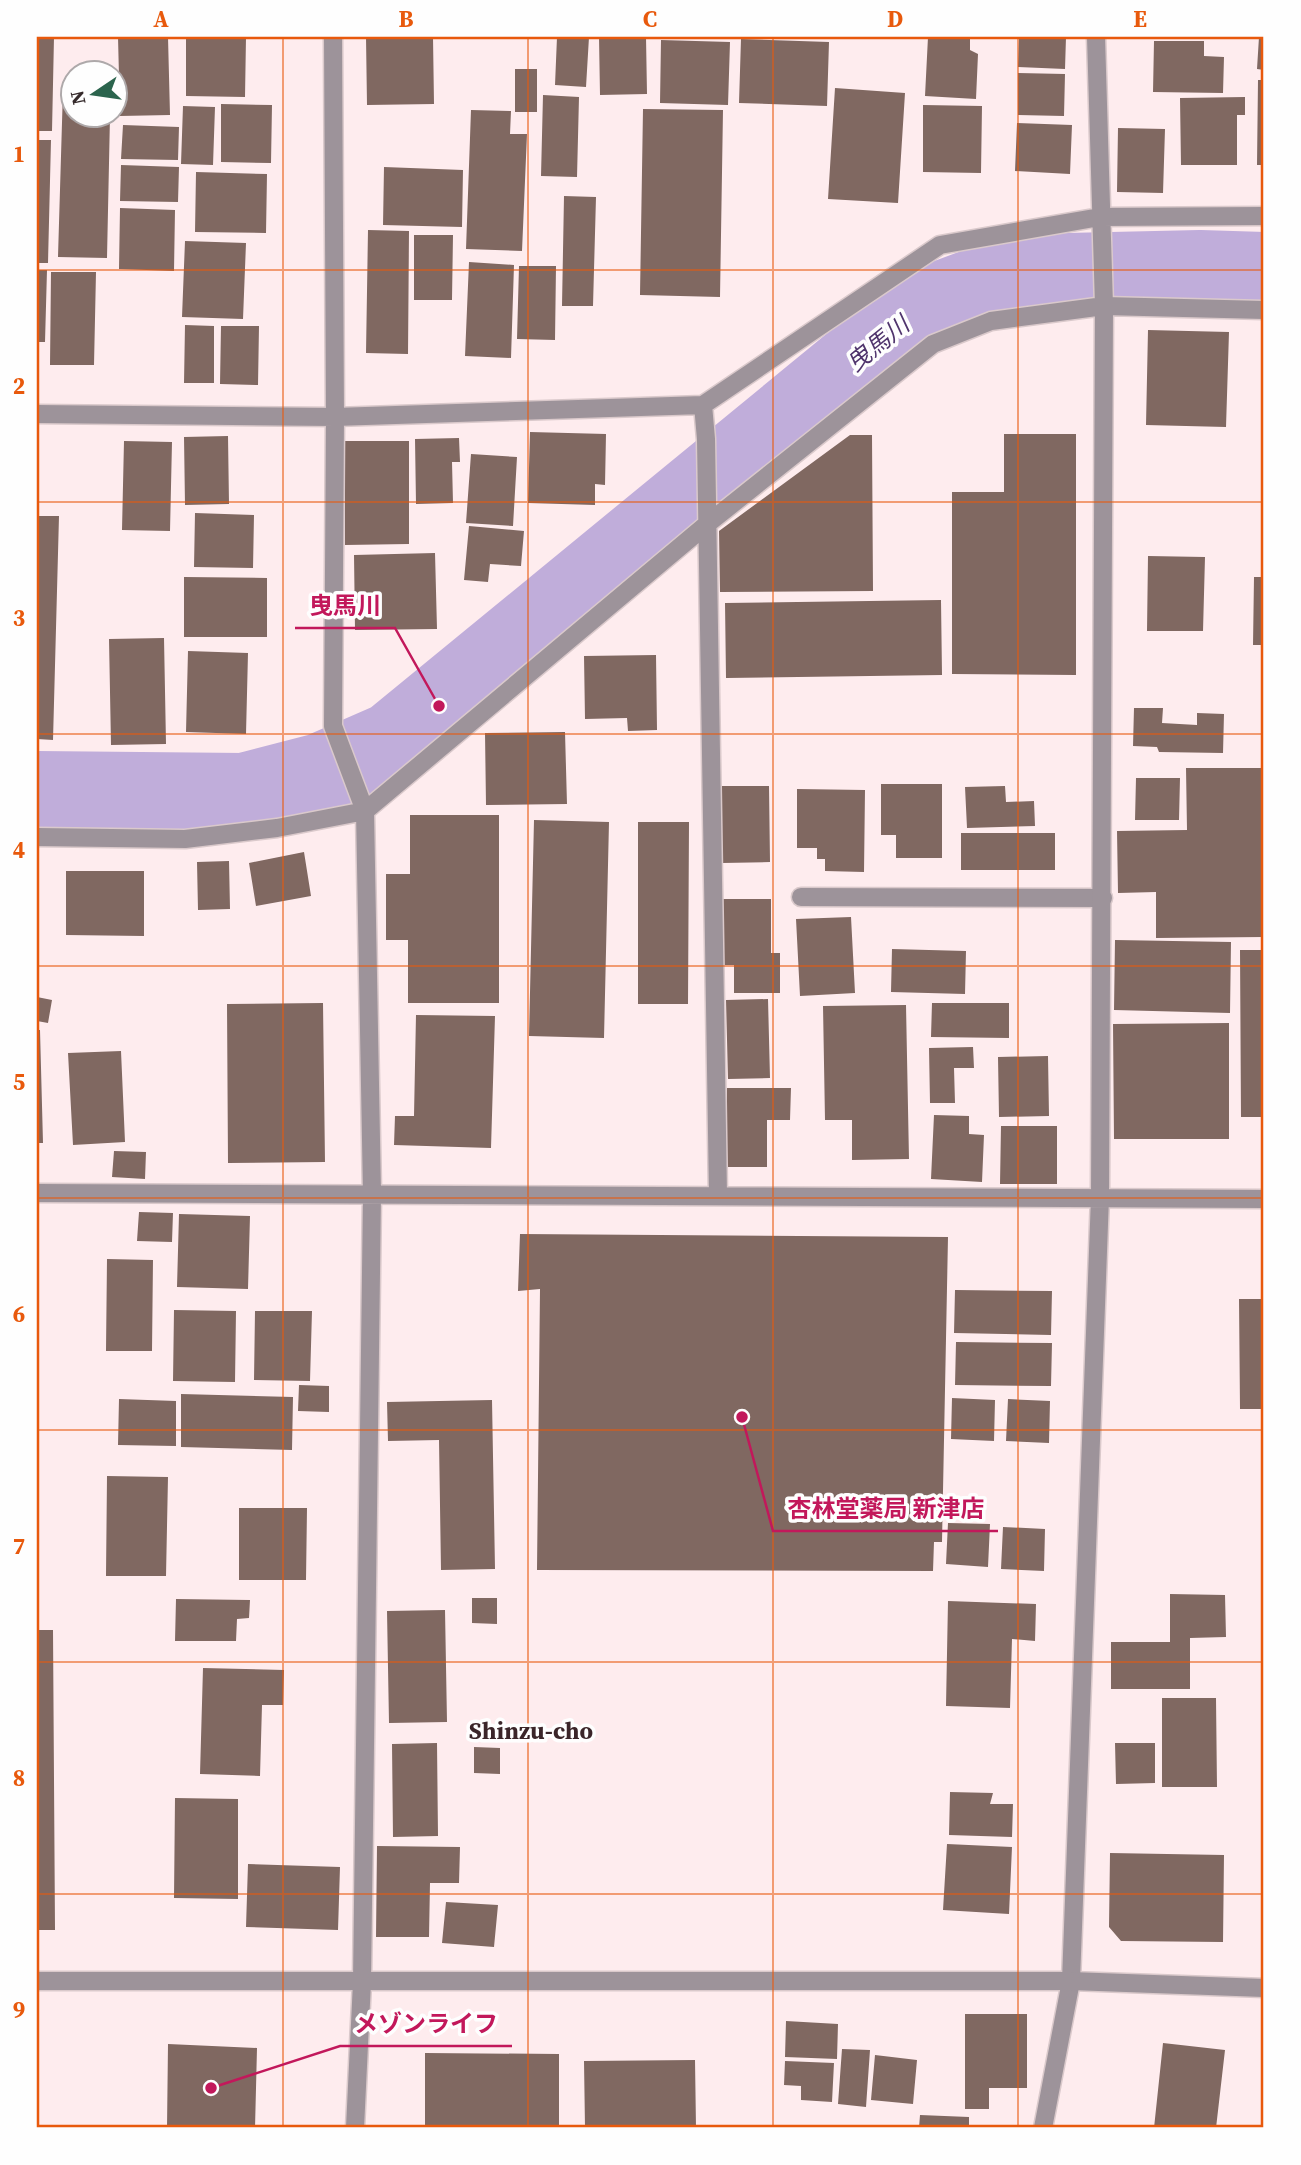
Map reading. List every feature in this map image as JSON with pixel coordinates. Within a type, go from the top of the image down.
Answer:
[{"type":"street","points":[[333,37],[333,726],[365,811],[372,1194],[362,1982],[355,2128]]},
{"type":"street","points":[[1043,2128],[1071,1981],[1101,1197],[1103,301],[1096,37]]},
{"type":"street","points":[[37,414],[335,417],[703,405],[940,245],[1100,217],[1264,216]]},
{"type":"street","points":[[37,837],[185,839],[276,828],[365,811],[706,523],[933,344],[991,321],[1103,301],[1264,310]]},
{"type":"street","points":[[703,405],[706,439],[718,1195]]},
{"type":"street","points":[[801,898],[1103,898]]},
{"type":"street","points":[[37,1193],[1264,1199]]},
{"type":"street","points":[[37,1980],[1071,1981],[1264,1988]]},
{"type":"building","points":[[37,37],[54,37],[52,131],[37,131]]},
{"type":"building","points":[[118,37],[168,37],[170,115],[130,116],[130,60],[119,60]]},
{"type":"building","points":[[186,37],[246,37],[245,97],[186,96]]},
{"type":"building","points":[[366,37],[433,37],[434,104],[367,105]]},
{"type":"building","points":[[557,37],[589,37],[586,87],[555,85]]},
{"type":"building","points":[[599,37],[646,37],[647,94],[600,95]]},
{"type":"building","points":[[928,37],[970,37],[970,50],[978,54],[976,99],[925,96]]},
{"type":"building","points":[[1019,37],[1066,37],[1065,69],[1018,67]]},
{"type":"building","points":[[1259,37],[1264,37],[1264,70],[1257,69]]},
{"type":"building","points":[[741,39],[829,42],[827,106],[739,103]]},
{"type":"building","points":[[661,40],[730,42],[728,105],[660,103]]},
{"type":"building","points":[[1154,41],[1204,41],[1204,56],[1224,57],[1223,93],[1153,92]]},
{"type":"building","points":[[515,69],[537,69],[537,112],[515,112]]},
{"type":"building","points":[[1018,73],[1065,74],[1064,116],[1018,115]]},
{"type":"building","points":[[1258,80],[1264,80],[1264,165],[1257,165]]},
{"type":"building","points":[[835,88],[905,93],[898,203],[828,199]]},
{"type":"building","points":[[543,95],[579,97],[577,177],[541,176]]},
{"type":"building","points":[[1245,97],[1245,115],[1237,115],[1237,165],[1181,165],[1180,98]]},
{"type":"building","points":[[221,104],[272,105],[271,163],[221,162]]},
{"type":"building","points":[[923,105],[982,106],[981,173],[923,172]]},
{"type":"building","points":[[183,106],[215,107],[213,165],[181,164]]},
{"type":"building","points":[[643,109],[723,110],[720,297],[640,295]]},
{"type":"building","points":[[471,110],[511,111],[510,134],[527,134],[522,251],[466,249]]},
{"type":"building","points":[[1017,123],[1072,125],[1070,174],[1015,171]]},
{"type":"building","points":[[130,125],[179,127],[178,160],[121,159],[123,130],[130,130]]},
{"type":"building","points":[[1118,128],[1165,129],[1163,193],[1117,192]]},
{"type":"building","points":[[62,130],[110,130],[107,258],[58,257]]},
{"type":"building","points":[[37,140],[51,140],[48,263],[37,263]]},
{"type":"building","points":[[121,165],[179,167],[178,202],[120,201]]},
{"type":"building","points":[[384,167],[463,170],[462,227],[383,225]]},
{"type":"building","points":[[196,172],[267,174],[266,233],[195,232]]},
{"type":"building","points":[[564,196],[596,197],[593,306],[562,306]]},
{"type":"building","points":[[120,208],[175,210],[174,271],[119,269]]},
{"type":"building","points":[[368,230],[409,231],[408,354],[366,353]]},
{"type":"building","points":[[414,235],[453,235],[452,300],[414,300]]},
{"type":"building","points":[[185,241],[246,243],[243,319],[182,317]]},
{"type":"building","points":[[469,262],[514,265],[511,358],[465,356]]},
{"type":"building","points":[[519,266],[556,266],[555,340],[517,339]]},
{"type":"building","points":[[37,270],[47,270],[45,342],[37,342]]},
{"type":"building","points":[[51,272],[96,272],[94,365],[50,365]]},
{"type":"building","points":[[185,325],[214,326],[214,383],[184,383]]},
{"type":"building","points":[[221,326],[259,326],[258,385],[220,384]]},
{"type":"building","points":[[1148,330],[1229,332],[1226,427],[1146,425]]},
{"type":"building","points":[[530,432],[606,434],[605,485],[595,484],[595,505],[528,503]]},
{"type":"building","points":[[1004,434],[1076,434],[1076,675],[952,674],[952,492],[1004,492]]},
{"type":"building","points":[[850,435],[872,435],[873,591],[720,592],[719,531]]},
{"type":"building","points":[[228,436],[229,504],[185,505],[184,437]]},
{"type":"building","points":[[459,438],[460,462],[452,462],[453,503],[416,504],[415,439]]},
{"type":"building","points":[[124,441],[172,442],[170,531],[122,530]]},
{"type":"building","points":[[345,441],[409,441],[409,544],[345,545]]},
{"type":"building","points":[[471,454],[517,457],[513,526],[466,523]]},
{"type":"building","points":[[195,513],[254,515],[253,568],[194,567]]},
{"type":"building","points":[[37,516],[59,516],[53,740],[37,739]]},
{"type":"building","points":[[469,526],[524,531],[521,566],[490,564],[488,582],[464,580]]},
{"type":"building","points":[[435,553],[437,629],[355,630],[354,555]]},
{"type":"building","points":[[1148,556],[1205,557],[1203,631],[1147,631]]},
{"type":"building","points":[[184,577],[267,578],[267,637],[184,637]]},
{"type":"building","points":[[1254,577],[1264,577],[1264,645],[1253,645]]},
{"type":"building","points":[[941,600],[942,675],[726,678],[725,603]]},
{"type":"building","points":[[164,638],[166,744],[111,745],[109,639]]},
{"type":"building","points":[[188,651],[248,653],[246,734],[186,732]]},
{"type":"building","points":[[656,655],[657,730],[628,731],[627,718],[585,719],[584,656]]},
{"type":"building","points":[[1134,708],[1163,708],[1162,723],[1197,725],[1197,713],[1224,714],[1223,753],[1159,752],[1157,747],[1133,746]]},
{"type":"building","points":[[565,732],[567,804],[486,805],[485,733]]},
{"type":"building","points":[[1186,768],[1264,768],[1264,937],[1156,938],[1156,892],[1118,893],[1117,831],[1187,830]]},
{"type":"building","points":[[1136,778],[1180,778],[1179,820],[1135,820]]},
{"type":"building","points":[[881,784],[942,784],[942,858],[896,858],[896,835],[881,835]]},
{"type":"building","points":[[721,786],[769,786],[770,862],[722,863]]},
{"type":"building","points":[[1005,786],[1006,802],[1034,801],[1035,826],[967,828],[965,787]]},
{"type":"building","points":[[797,789],[865,790],[864,872],[825,871],[825,859],[817,859],[817,848],[797,848]]},
{"type":"building","points":[[410,815],[499,815],[499,1003],[408,1003],[408,940],[386,940],[386,874],[410,874]]},
{"type":"building","points":[[534,820],[609,822],[604,1038],[529,1036]]},
{"type":"building","points":[[638,822],[689,822],[688,1004],[638,1004]]},
{"type":"building","points":[[961,833],[1055,833],[1055,870],[961,870]]},
{"type":"building","points":[[304,852],[311,896],[256,906],[249,863]]},
{"type":"building","points":[[229,861],[230,909],[198,910],[197,862]]},
{"type":"building","points":[[66,871],[144,871],[144,936],[66,935]]},
{"type":"building","points":[[719,899],[771,899],[771,953],[780,953],[780,993],[734,993],[734,965],[719,965]]},
{"type":"building","points":[[851,917],[855,993],[800,996],[796,919]]},
{"type":"building","points":[[1115,940],[1231,942],[1230,1013],[1114,1010]]},
{"type":"building","points":[[892,949],[966,951],[965,994],[891,992]]},
{"type":"building","points":[[1240,950],[1264,950],[1264,1117],[1241,1117]]},
{"type":"building","points":[[37,997],[52,1000],[48,1023],[37,1021]]},
{"type":"building","points":[[768,999],[770,1078],[728,1079],[726,1000]]},
{"type":"building","points":[[323,1003],[325,1162],[228,1163],[227,1004]]},
{"type":"building","points":[[932,1003],[1009,1003],[1009,1038],[931,1037]]},
{"type":"building","points":[[906,1005],[909,1159],[852,1160],[852,1120],[825,1120],[823,1006]]},
{"type":"building","points":[[416,1015],[495,1016],[491,1148],[394,1145],[395,1116],[414,1116]]},
{"type":"building","points":[[1229,1023],[1229,1139],[1114,1139],[1113,1024]]},
{"type":"building","points":[[37,1030],[40,1030],[43,1143],[37,1143]]},
{"type":"building","points":[[973,1047],[974,1068],[954,1068],[955,1103],[930,1103],[929,1048]]},
{"type":"building","points":[[121,1051],[125,1142],[73,1145],[68,1053]]},
{"type":"building","points":[[1048,1056],[1049,1116],[999,1117],[998,1057]]},
{"type":"building","points":[[727,1088],[791,1088],[790,1120],[767,1120],[767,1167],[727,1167]]},
{"type":"building","points":[[934,1115],[969,1116],[969,1134],[984,1135],[982,1182],[931,1179]]},
{"type":"building","points":[[1001,1126],[1057,1126],[1057,1184],[1000,1184]]},
{"type":"building","points":[[114,1151],[146,1152],[145,1179],[112,1177]]},
{"type":"building","points":[[139,1212],[173,1213],[172,1242],[137,1241]]},
{"type":"building","points":[[179,1214],[250,1216],[248,1289],[177,1287]]},
{"type":"building","points":[[520,1234],[948,1237],[942,1542],[934,1542],[933,1571],[537,1570],[540,1289],[518,1291]]},
{"type":"building","points":[[107,1259],[153,1260],[152,1351],[106,1351]]},
{"type":"building","points":[[955,1290],[1052,1291],[1051,1335],[954,1333]]},
{"type":"building","points":[[1239,1299],[1264,1299],[1264,1409],[1240,1409]]},
{"type":"building","points":[[174,1310],[236,1311],[235,1382],[173,1381]]},
{"type":"building","points":[[255,1311],[312,1311],[310,1381],[254,1380]]},
{"type":"building","points":[[956,1342],[1052,1343],[1051,1386],[955,1385]]},
{"type":"building","points":[[299,1385],[329,1386],[329,1412],[298,1411]]},
{"type":"building","points":[[181,1394],[293,1397],[292,1450],[181,1447]]},
{"type":"building","points":[[952,1398],[995,1400],[994,1441],[951,1439]]},
{"type":"building","points":[[119,1399],[176,1401],[176,1446],[118,1445]]},
{"type":"building","points":[[1008,1399],[1050,1401],[1049,1443],[1006,1441]]},
{"type":"building","points":[[492,1400],[495,1569],[441,1570],[439,1440],[388,1441],[387,1402]]},
{"type":"building","points":[[107,1476],[168,1477],[166,1576],[106,1576]]},
{"type":"building","points":[[239,1508],[307,1508],[306,1580],[239,1580]]},
{"type":"building","points":[[948,1523],[990,1524],[988,1567],[946,1564]]},
{"type":"building","points":[[1003,1527],[1045,1529],[1044,1571],[1001,1569]]},
{"type":"building","points":[[1170,1594],[1225,1595],[1226,1637],[1190,1638],[1190,1689],[1111,1689],[1111,1642],[1170,1642]]},
{"type":"building","points":[[472,1598],[497,1598],[497,1624],[472,1623]]},
{"type":"building","points":[[176,1599],[250,1600],[249,1618],[237,1619],[236,1641],[175,1641]]},
{"type":"building","points":[[948,1601],[1036,1604],[1035,1641],[1012,1639],[1010,1708],[946,1706]]},
{"type":"building","points":[[445,1610],[447,1722],[389,1723],[387,1611]]},
{"type":"building","points":[[37,1630],[53,1630],[55,1930],[37,1930]]},
{"type":"building","points":[[203,1668],[284,1670],[283,1705],[262,1705],[260,1776],[200,1774]]},
{"type":"building","points":[[1162,1698],[1216,1698],[1217,1787],[1162,1787]]},
{"type":"building","points":[[437,1743],[438,1836],[393,1837],[392,1744]]},
{"type":"building","points":[[1115,1743],[1155,1743],[1155,1783],[1116,1784]]},
{"type":"building","points":[[474,1747],[500,1748],[500,1774],[474,1773]]},
{"type":"building","points":[[950,1792],[993,1793],[990,1804],[1013,1804],[1012,1837],[949,1835]]},
{"type":"building","points":[[175,1798],[238,1799],[238,1899],[174,1898]]},
{"type":"building","points":[[947,1844],[1012,1847],[1009,1914],[943,1910]]},
{"type":"building","points":[[377,1846],[460,1847],[459,1883],[430,1883],[429,1937],[376,1937]]},
{"type":"building","points":[[1110,1853],[1224,1855],[1223,1942],[1121,1941],[1109,1927]]},
{"type":"building","points":[[248,1864],[340,1867],[338,1930],[246,1927]]},
{"type":"building","points":[[446,1902],[498,1905],[494,1947],[442,1943]]},
{"type":"building","points":[[965,2014],[1027,2014],[1027,2088],[989,2088],[989,2109],[965,2109]]},
{"type":"building","points":[[786,2021],[838,2024],[837,2059],[785,2057]]},
{"type":"building","points":[[1163,2043],[1225,2050],[1216,2128],[1154,2128]]},
{"type":"building","points":[[168,2044],[257,2048],[255,2128],[167,2128]]},
{"type":"building","points":[[842,2049],[870,2050],[866,2107],[838,2104]]},
{"type":"building","points":[[425,2053],[559,2054],[559,2128],[425,2128]]},
{"type":"building","points":[[875,2055],[917,2060],[913,2104],[871,2100]]},
{"type":"building","points":[[695,2060],[696,2128],[585,2128],[584,2061]]},
{"type":"building","points":[[785,2061],[834,2063],[832,2102],[801,2100],[801,2086],[784,2085]]},
{"type":"building","points":[[920,2115],[969,2117],[969,2128],[919,2128]]},
{"type":"waterway","name":"曳馬川","points":[[37,791],[244,793],[321,773],[392,742],[920,309],[990,283],[1067,273],[1200,270],[1264,272]]},
{"type":"place","name":"曳馬川","points":[[439,706]]},
{"type":"place","name":"杏林堂薬局 新津店","points":[[742,1417]]},
{"type":"place","name":"メゾンライフ","points":[[211,2088]]},
{"type":"district","name":"Shinzu-cho","points":[[531,1731]]}]
